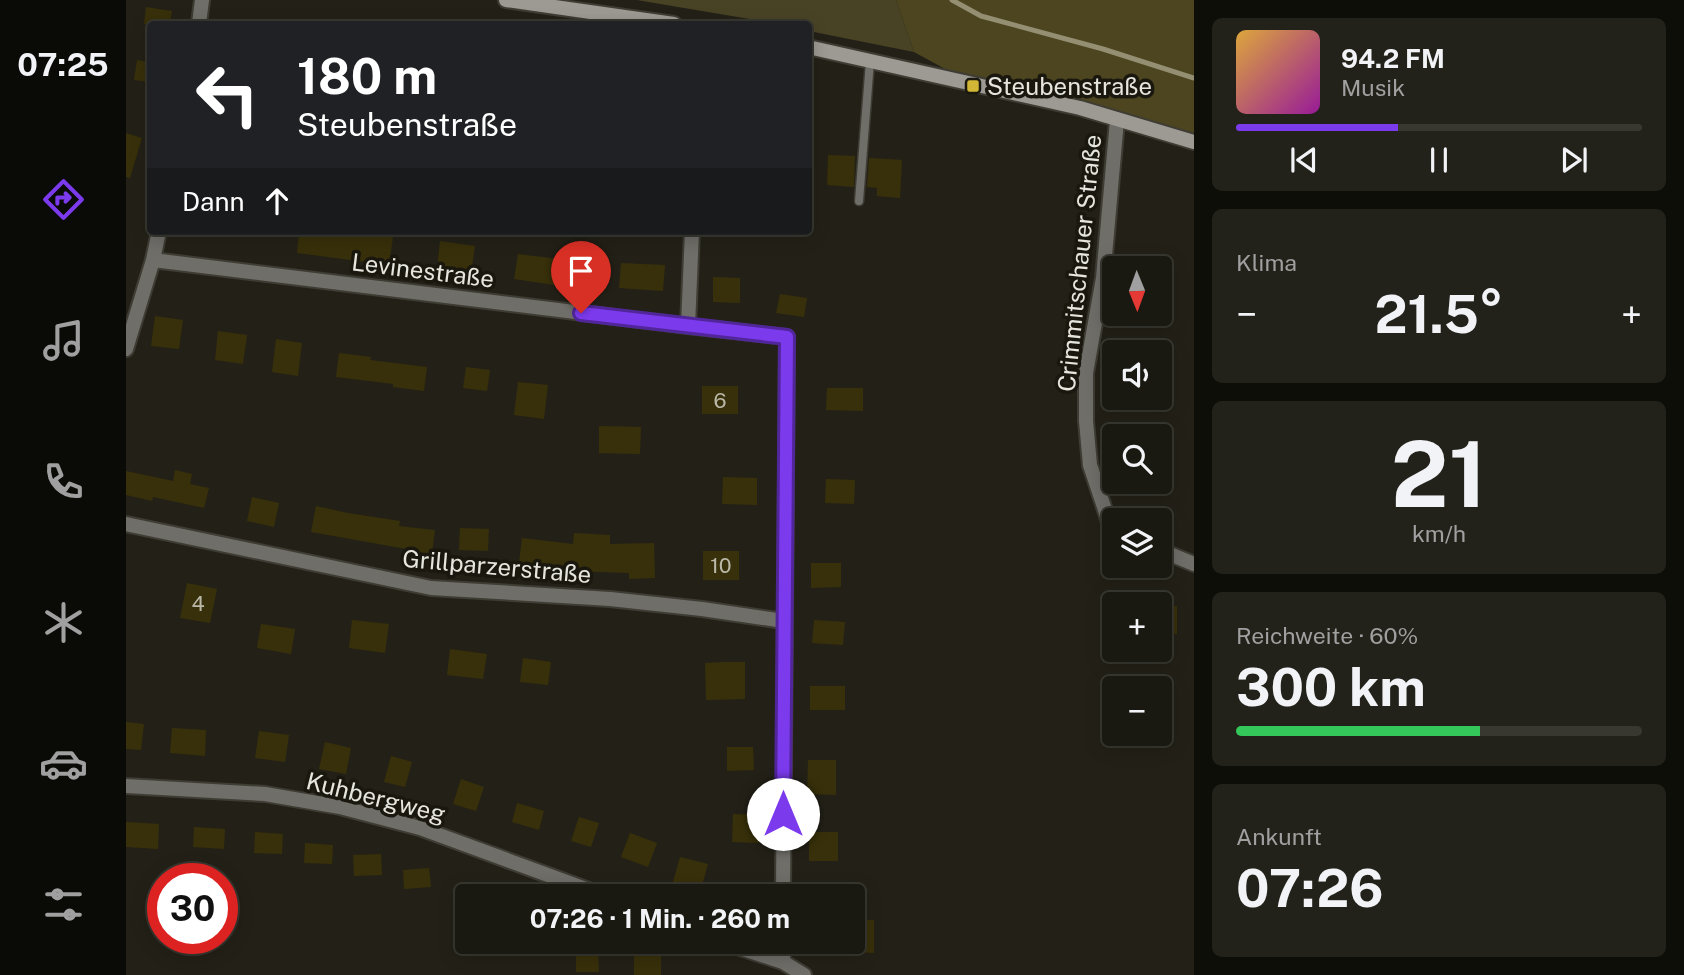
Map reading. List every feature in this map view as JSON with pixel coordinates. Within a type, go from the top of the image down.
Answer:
[{"type":"main road","points":[[506,0],[653,21]]},
{"type":"main road","name":"Crimmitschauer Straße","points":[[812,48],[1080,108],[1194,142]]},
{"type":"street","points":[[199,21],[202,0]]},
{"type":"street","name":"Crimmitschauer Straße","points":[[1104,508],[1090,464],[1086,421],[1086,373],[1103,278],[1117,120]]},
{"type":"street","points":[[126,349],[158,235]]},
{"type":"street","points":[[692,235],[688,326],[787,337],[783,884]]},
{"type":"street","name":"Levinestraße","points":[[153,260],[688,326]]},
{"type":"street","name":"Grillparzerstraße","points":[[126,524],[431,588],[610,599],[785,621]]},
{"type":"street","points":[[1172,555],[1194,564]]},
{"type":"street","name":"Kuhbergweg","points":[[126,786],[265,794],[340,807],[420,828],[572,884]]},
{"type":"street","points":[[759,954],[783,962],[804,975]]},
{"type":"street","points":[[783,954],[783,962]]},
{"type":"lane","points":[[859,201],[870,61]]},
{"type":"shaded area","points":[[637,0],[896,0],[914,52],[812,32],[812,21],[760,21]]},
{"type":"shaded area","points":[[896,0],[1194,0],[1194,142],[947,70],[914,52]]},
{"type":"building","points":[[146,7],[172,11],[170,21],[147,21],[147,24],[144,24]]},
{"type":"building","points":[[137,60],[147,62],[147,82],[134,80]]},
{"type":"building","points":[[126,133],[142,138],[130,178],[126,177]]},
{"type":"building","points":[[828,155],[855,156],[854,187],[827,185]]},
{"type":"building","points":[[869,158],[902,160],[900,198],[877,196],[877,188],[867,187]]},
{"type":"building","points":[[299,235],[393,237],[389,265],[297,253]]},
{"type":"building","points":[[440,241],[475,246],[471,274],[437,269]]},
{"type":"building","points":[[518,254],[558,259],[554,285],[514,279]]},
{"type":"building","points":[[621,263],[665,265],[663,291],[619,288]]},
{"type":"building","points":[[713,277],[740,278],[740,303],[713,302]]},
{"type":"building","points":[[780,294],[807,298],[804,317],[776,313]]},
{"type":"building","points":[[155,316],[183,320],[179,349],[151,346]]},
{"type":"building","points":[[218,331],[247,335],[243,364],[215,360]]},
{"type":"building","points":[[276,339],[302,343],[298,376],[272,372]]},
{"type":"building","points":[[339,353],[427,367],[424,391],[336,377]]},
{"type":"building","points":[[466,367],[490,370],[487,391],[463,388]]},
{"type":"building","points":[[518,382],[548,385],[544,419],[514,415]]},
{"type":"building","points":[[702,386],[738,386],[738,414],[702,414]]},
{"type":"building","points":[[827,388],[863,388],[863,411],[826,410]]},
{"type":"building","points":[[599,426],[641,427],[640,454],[599,453]]},
{"type":"building","points":[[175,470],[192,474],[190,484],[209,488],[204,508],[153,497],[152,501],[126,495],[126,471],[173,481]]},
{"type":"building","points":[[723,477],[757,478],[757,505],[722,504]]},
{"type":"building","points":[[826,479],[855,480],[854,504],[825,503]]},
{"type":"building","points":[[252,497],[279,503],[274,527],[247,521]]},
{"type":"building","points":[[316,506],[400,521],[399,526],[435,530],[432,554],[311,532]]},
{"type":"building","points":[[460,528],[489,529],[488,551],[459,550]]},
{"type":"building","points":[[574,533],[610,535],[610,544],[654,543],[655,578],[629,579],[629,573],[572,571],[519,563],[522,538],[573,544]]},
{"type":"building","points":[[703,551],[739,551],[739,580],[703,580]]},
{"type":"building","points":[[811,563],[841,563],[841,587],[811,588]]},
{"type":"building","points":[[187,583],[217,589],[210,623],[180,618]]},
{"type":"building","points":[[1172,606],[1177,606],[1177,634],[1172,634]]},
{"type":"building","points":[[352,620],[389,624],[385,653],[349,648]]},
{"type":"building","points":[[814,620],[845,622],[843,645],[812,643]]},
{"type":"building","points":[[261,624],[295,629],[291,654],[257,648]]},
{"type":"building","points":[[450,649],[487,654],[483,679],[447,675]]},
{"type":"building","points":[[523,658],[551,662],[548,685],[520,682]]},
{"type":"building","points":[[745,662],[745,699],[706,700],[705,663]]},
{"type":"building","points":[[810,686],[845,686],[845,710],[810,710]]},
{"type":"building","points":[[126,722],[144,724],[141,750],[126,749]]},
{"type":"building","points":[[172,728],[206,730],[205,756],[170,753]]},
{"type":"building","points":[[259,731],[289,735],[285,762],[255,758]]},
{"type":"building","points":[[325,742],[351,748],[346,774],[319,769]]},
{"type":"building","points":[[727,747],[753,747],[754,770],[727,771]]},
{"type":"building","points":[[391,756],[412,762],[405,787],[384,782]]},
{"type":"building","points":[[808,760],[836,760],[836,795],[807,794]]},
{"type":"building","points":[[461,779],[484,787],[476,811],[453,804]]},
{"type":"building","points":[[517,803],[544,811],[539,830],[512,822]]},
{"type":"building","points":[[733,814],[761,815],[760,843],[732,842]]},
{"type":"building","points":[[579,817],[599,823],[591,847],[571,841]]},
{"type":"building","points":[[126,822],[159,824],[158,849],[126,847]]},
{"type":"building","points":[[194,827],[225,829],[224,849],[193,847]]},
{"type":"building","points":[[255,832],[283,834],[282,854],[254,853]]},
{"type":"building","points":[[809,832],[838,832],[838,861],[809,861]]},
{"type":"building","points":[[630,833],[657,843],[648,867],[621,857]]},
{"type":"building","points":[[305,843],[333,845],[332,864],[304,863]]},
{"type":"building","points":[[381,854],[382,875],[354,876],[353,855]]},
{"type":"building","points":[[680,857],[708,864],[702,884],[673,882]]},
{"type":"building","points":[[429,868],[431,887],[404,889],[403,870]]},
{"type":"building","points":[[865,920],[874,920],[874,953],[865,953]]},
{"type":"building","points":[[576,954],[598,954],[599,972],[576,972]]},
{"type":"building","points":[[661,954],[661,975],[634,975],[634,955]]},
{"type":"waterway","points":[[952,0],[981,16],[1103,49],[1194,78]]},
{"type":"place","name":"Steubenstraße","points":[[973,86]]},
{"type":"route","points":[[581,313],[787,337],[783,814]]}]
